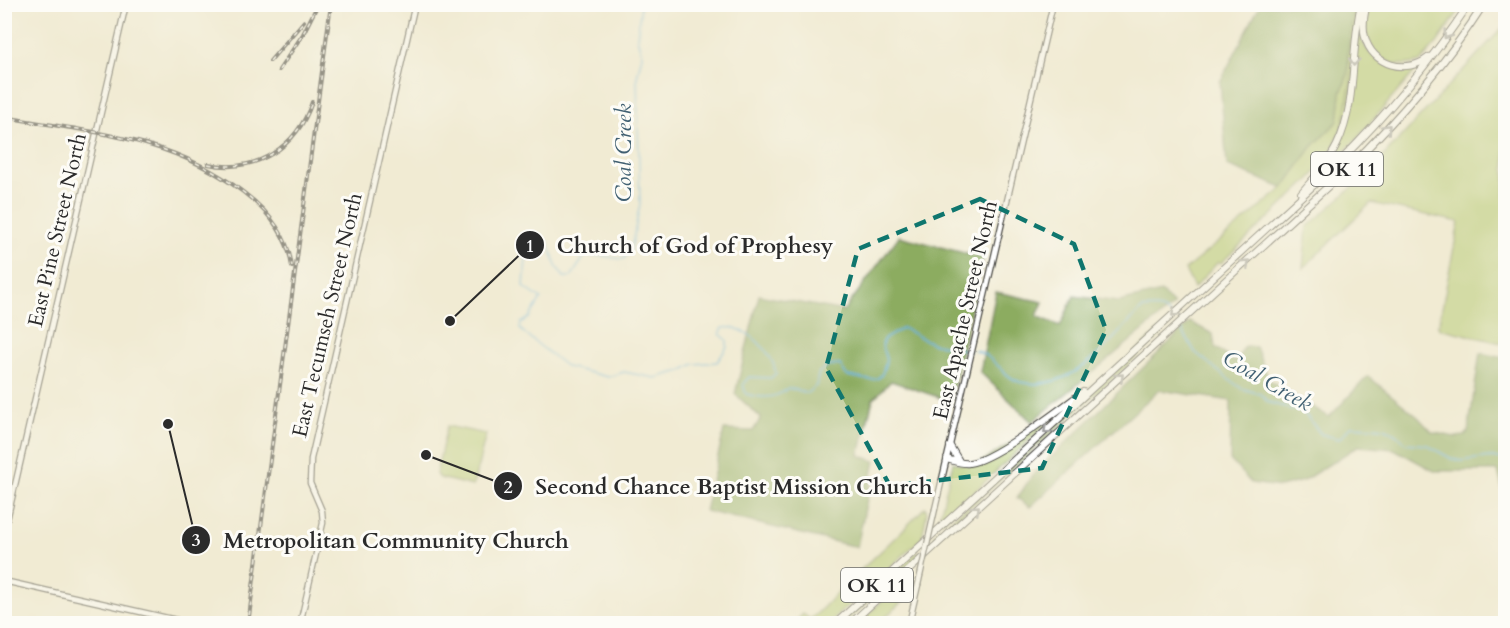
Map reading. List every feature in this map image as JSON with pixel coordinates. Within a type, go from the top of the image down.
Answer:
[{"type":"highway","name":"OK 11","points":[[835,624],[1338,163],[1375,126],[1423,71],[1469,4]]},
{"type":"highway","name":"OK 11","points":[[850,624],[1330,186],[1424,87],[1484,4]]},
{"type":"highway","points":[[1366,5],[1363,27],[1365,37],[1371,50],[1382,60],[1395,66],[1409,66],[1421,63],[1433,54]]},
{"type":"highway","points":[[1275,221],[1320,171],[1339,140],[1348,112],[1366,5]]},
{"type":"highway","points":[[947,459],[968,463],[978,460],[1016,439],[1105,376]]},
{"type":"highway","points":[[950,446],[959,462]]},
{"type":"main road","name":"East Pine Street North","points":[[4,533],[126,4]]},
{"type":"main road","name":"East Tecumseh Street North","points":[[300,624],[323,523],[322,511],[310,483],[310,459],[415,4]]},
{"type":"main road","name":"East Apache Street North","points":[[909,624],[1053,4]]},
{"type":"main road","points":[[1497,4],[1506,6]]},
{"type":"main road","points":[[4,581],[194,624]]},
{"type":"highlighted area","points":[[980,199],[1074,244],[1106,330],[1042,468],[890,486],[826,368],[858,249]]},
{"type":"green space","points":[[1260,5],[1354,5],[1348,52],[1348,74],[1341,93],[1338,121],[1312,147],[1283,188],[1227,166],[1220,82]]},
{"type":"green space","points":[[1354,5],[1359,5],[1349,97],[1342,126],[1333,148],[1308,181],[1220,264],[1218,262],[1194,288],[1185,270],[1283,188],[1312,147],[1338,121],[1341,93],[1348,74],[1348,52]]},
{"type":"green space","points":[[1372,5],[1461,5],[1460,10],[1437,43],[1420,62],[1402,65],[1384,59],[1371,46],[1366,22]]},
{"type":"green space","points":[[1505,25],[1505,344],[1438,328],[1459,222],[1371,203],[1303,268],[1307,227],[1364,177]]},
{"type":"green space","points":[[1359,27],[1366,48],[1377,60],[1400,68],[1417,67],[1417,69],[1355,141],[1322,174],[1342,137]]},
{"type":"green space","points":[[899,236],[983,258],[950,401],[891,381],[873,399],[859,455],[875,461],[857,547],[705,511],[724,430],[753,431],[761,418],[735,394],[759,295],[844,311]]},
{"type":"green space","points":[[996,292],[1043,302],[1037,316],[1060,326],[1074,296],[1119,302],[1161,292],[1174,305],[1032,422],[980,372]]},
{"type":"green space","points":[[1190,322],[1213,334],[1215,347],[1235,362],[1245,346],[1256,347],[1269,380],[1329,417],[1368,376],[1418,417],[1432,432],[1455,437],[1464,436],[1468,432],[1480,353],[1505,358],[1505,499],[1498,471],[1434,471],[1394,449],[1358,446],[1303,481],[1280,487],[1251,483],[1230,460],[1231,401],[1159,390],[1030,507],[1017,498],[1032,476]]},
{"type":"green space","points":[[1158,331],[1161,335],[936,538],[934,536]]},
{"type":"green space","points":[[1052,417],[942,522],[940,515],[953,462],[968,465],[983,461]]},
{"type":"green space","points":[[447,426],[486,434],[473,486],[440,478],[436,474]]},
{"type":"green space","points":[[925,507],[927,512],[922,538],[829,623],[794,623],[803,614],[810,619],[819,612]]},
{"type":"green space","points":[[919,550],[917,557],[844,623],[838,624]]},
{"type":"green space","points":[[909,575],[912,579],[906,598],[879,623],[859,623]]},
{"type":"waterway","name":"Coal Creek","points":[[641,4],[637,38],[642,55],[637,77],[640,204],[631,250],[624,259],[584,257],[571,277],[564,277],[556,266],[548,241],[536,237],[527,242],[524,287],[541,299],[529,318],[521,323],[520,329],[567,367],[608,377],[624,372],[655,378],[681,371],[694,364],[717,362],[727,347],[727,340],[720,334],[723,328],[740,330],[764,348],[774,365],[776,373],[771,378],[749,377],[743,384],[746,394],[763,397],[774,396],[788,388],[807,393],[816,386],[819,372],[828,366],[840,365],[847,376],[874,380],[882,374],[886,361],[883,340],[903,328],[931,343],[970,351]]},
{"type":"waterway","name":"Coal Creek","points":[[975,351],[987,357],[1014,380],[1040,384],[1074,373],[1089,362],[1142,309],[1161,309],[1170,315]]},
{"type":"waterway","name":"Coal Creek","points":[[1179,325],[1195,352],[1228,379],[1241,388],[1260,394],[1268,402],[1304,413],[1321,434],[1339,439],[1351,426],[1381,428],[1393,432],[1406,443],[1427,445],[1452,459],[1461,461],[1490,457],[1506,459]]},
{"type":"railway","points":[[279,70],[303,34],[318,4]]},
{"type":"railway","points":[[248,624],[331,4]]},
{"type":"railway","points":[[270,61],[304,21]]},
{"type":"railway","points":[[208,164],[242,165],[272,154],[296,132],[312,102]]},
{"type":"railway","points":[[4,117],[99,133],[159,148],[188,159],[216,174],[261,207],[281,234],[290,255],[292,267]]},
{"type":"place","name":"Church of God of Prophesy","points":[[450,321]]},
{"type":"place","name":"Metropolitan Community Church","points":[[168,424]]},
{"type":"place","name":"Second Chance Baptist Mission Church","points":[[426,455]]}]
